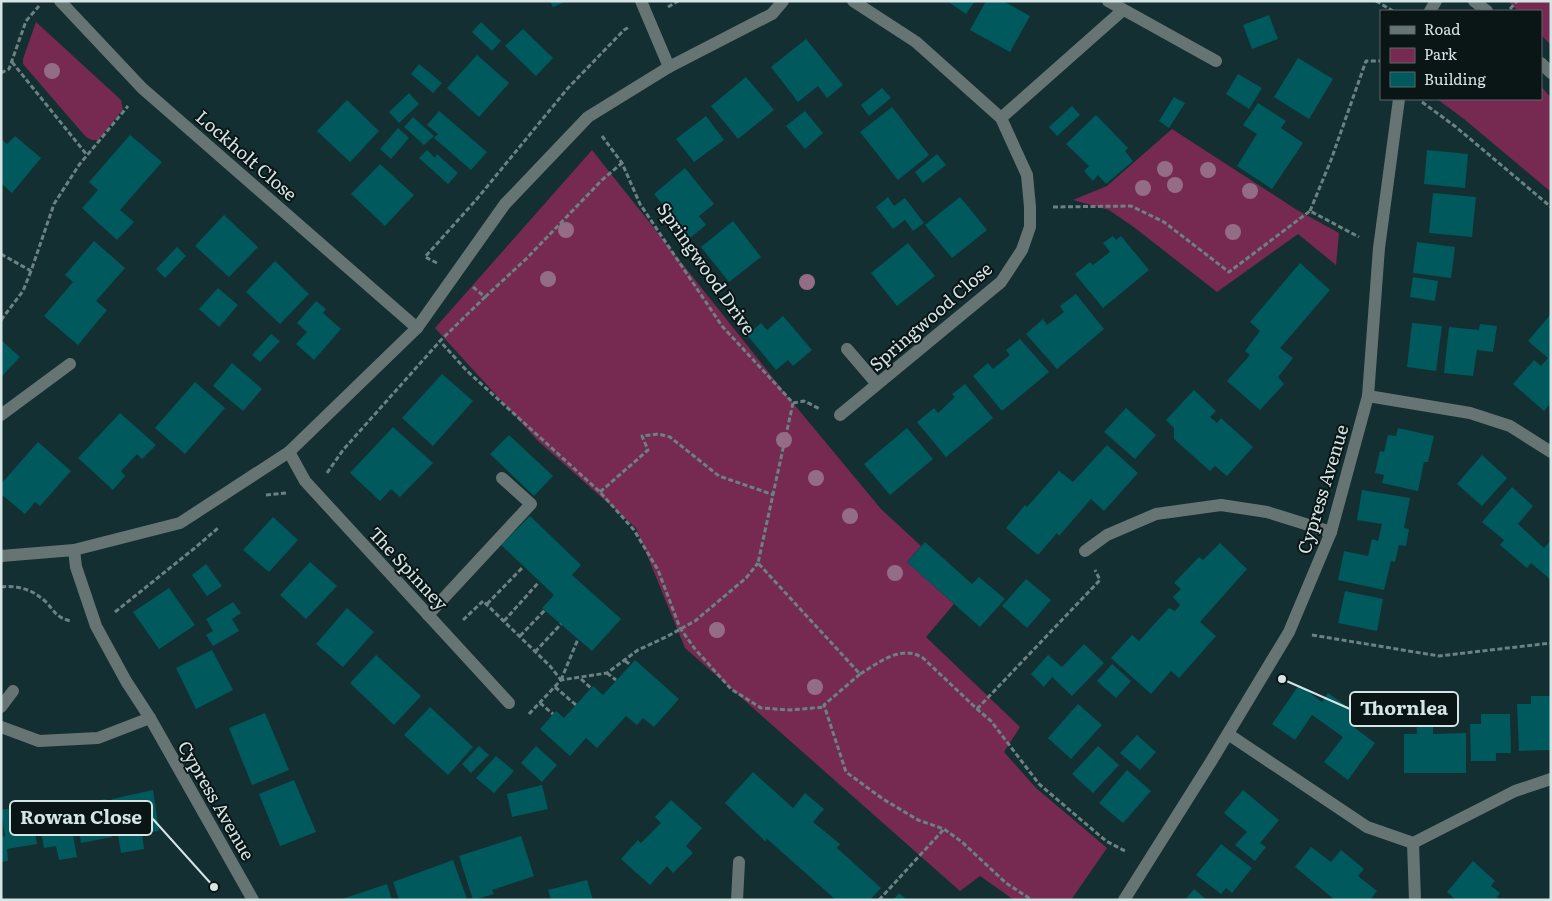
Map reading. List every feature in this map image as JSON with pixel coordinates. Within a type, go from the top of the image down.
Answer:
[{"type":"street","name":"Lockholt Close","points":[[60,1],[142,88],[417,328]]},
{"type":"street","points":[[641,1],[669,67]]},
{"type":"street","points":[[1,556],[74,550],[180,523],[289,452],[417,328],[505,204],[588,117],[669,67],[772,14],[783,1]]},
{"type":"street","name":"Springwood Close","points":[[840,415],[1000,282],[1022,250],[1030,227],[1027,175],[1001,118],[916,42],[853,1]]},
{"type":"street","points":[[1108,1],[1216,61]]},
{"type":"street","points":[[1474,1],[1486,10]]},
{"type":"street","points":[[1001,118],[1123,10]]},
{"type":"street","points":[[1542,64],[1551,73]]},
{"type":"street","name":"Cypress Avenue","points":[[1124,900],[1228,734],[1289,632],[1331,532],[1368,396],[1379,248],[1399,100]]},
{"type":"street","points":[[847,349],[877,384]]},
{"type":"street","points":[[1,415],[70,364]]},
{"type":"street","points":[[1368,396],[1470,413],[1510,426],[1551,452]]},
{"type":"street","name":"The Spinney","points":[[289,452],[305,481],[509,703]]},
{"type":"street","points":[[428,615],[530,504],[502,478]]},
{"type":"street","points":[[1085,551],[1107,535],[1156,514],[1221,505],[1267,512],[1331,532]]},
{"type":"street","name":"Cypress Avenue","points":[[74,550],[76,567],[96,626],[253,900]]},
{"type":"street","points":[[1,707],[13,691]]},
{"type":"street","points":[[1,727],[39,741],[98,738],[150,718]]},
{"type":"street","points":[[1228,734],[1368,827],[1413,843],[1515,791],[1551,780]]},
{"type":"street","points":[[1413,843],[1415,900]]},
{"type":"street","points":[[737,900],[739,862]]},
{"type":"path","points":[[1,73],[9,68],[26,21],[42,1]]},
{"type":"path","points":[[1376,1],[1391,10]]},
{"type":"path","points":[[485,297],[456,273],[425,257],[476,200],[568,88],[624,30],[648,18]]},
{"type":"path","points":[[1030,207],[1131,206],[1164,222],[1229,272],[1310,211],[1331,160],[1366,61],[1380,61]]},
{"type":"path","points":[[12,62],[87,156]]},
{"type":"path","points":[[1,320],[23,291],[54,204],[79,165],[142,88]]},
{"type":"path","points":[[1418,100],[1456,127],[1551,207]]},
{"type":"path","name":"Springwood Drive","points":[[588,117],[622,163],[640,204],[722,326],[793,403],[758,563]]},
{"type":"path","points":[[622,163],[602,180],[533,251],[440,341],[467,371],[600,492],[634,530],[658,570],[680,628],[694,649],[732,689],[761,708],[790,710],[825,708]]},
{"type":"path","points":[[1310,211],[1379,248]]},
{"type":"path","points":[[1,254],[30,271]]},
{"type":"path","points":[[600,492],[648,450],[642,436],[658,434],[670,437],[719,476],[774,495]]},
{"type":"path","points":[[976,709],[1100,580],[1085,551]]},
{"type":"path","points":[[561,680],[607,673],[638,650],[666,637],[695,620],[722,600],[746,578],[758,563],[860,674]]},
{"type":"path","points":[[487,604],[523,567]]},
{"type":"path","points":[[504,620],[539,582]]},
{"type":"path","points":[[1,586],[16,585],[27,590],[44,601],[60,619],[96,626]]},
{"type":"path","points":[[440,602],[458,624],[483,601],[550,666],[561,680]]},
{"type":"path","points":[[520,636],[545,610]]},
{"type":"path","points":[[535,652],[561,624]]},
{"type":"path","points":[[1289,632],[1439,656],[1551,643]]},
{"type":"path","points":[[509,703],[525,719],[561,680],[578,639]]},
{"type":"path","points":[[1032,900],[1006,883],[962,842],[944,830],[911,816],[883,799],[846,772],[824,705],[860,674],[888,657],[907,651],[915,653],[924,658],[976,709],[991,720],[1039,784],[1106,841],[1148,862]]},
{"type":"path","points":[[625,661],[631,664]]},
{"type":"path","points":[[607,673],[616,680]]},
{"type":"path","points":[[581,678],[592,688]]},
{"type":"path","points":[[554,687],[576,705]]},
{"type":"path","points":[[540,703],[553,714]]},
{"type":"path","points":[[879,900],[944,830]]},
{"type":"green space","points":[[1508,1],[1551,1],[1551,45],[1542,36],[1542,10],[1517,10]]},
{"type":"green space","points":[[36,22],[121,100],[123,109],[98,140],[86,137],[23,64]]},
{"type":"green space","points":[[1542,87],[1551,98],[1551,192],[1464,119],[1438,100],[1542,100]]},
{"type":"green space","points":[[1172,129],[1297,210],[1339,233],[1336,265],[1298,234],[1217,292],[1109,210],[1073,200],[1107,186]]},
{"type":"green space","points":[[592,150],[793,403],[881,509],[921,546],[907,562],[954,604],[926,637],[1020,727],[1004,752],[1036,788],[1107,848],[1071,900],[1014,900],[980,876],[960,891],[685,648],[636,528],[538,441],[435,328]]},
{"type":"building","points":[[550,1],[567,1],[553,7]]},
{"type":"building","points":[[947,1],[975,1],[966,14]]},
{"type":"building","points":[[986,1],[1003,1],[1030,16],[1010,52],[970,30]]},
{"type":"building","points":[[1269,15],[1278,39],[1252,49],[1243,25]]},
{"type":"building","points":[[481,22],[501,41],[492,51],[472,32]]},
{"type":"building","points":[[523,29],[553,58],[536,76],[505,46]]},
{"type":"building","points":[[806,39],[843,85],[827,98],[818,86],[798,102],[771,67]]},
{"type":"building","points":[[477,55],[509,83],[479,117],[447,88]]},
{"type":"building","points":[[1298,58],[1333,79],[1309,119],[1274,97]]},
{"type":"building","points":[[419,64],[442,83],[433,93],[411,74]]},
{"type":"building","points":[[1238,74],[1262,88],[1249,109],[1226,94]]},
{"type":"building","points":[[746,77],[774,110],[738,139],[711,106]]},
{"type":"building","points":[[882,88],[891,98],[869,116],[861,105]]},
{"type":"building","points":[[409,93],[419,104],[399,123],[389,112]]},
{"type":"building","points":[[1174,97],[1185,103],[1169,128],[1159,121]]},
{"type":"building","points":[[347,100],[379,131],[350,162],[317,131]]},
{"type":"building","points":[[1258,103],[1286,121],[1281,128],[1303,143],[1272,189],[1237,166],[1257,134],[1243,125]]},
{"type":"building","points":[[1072,106],[1080,115],[1057,136],[1049,127]]},
{"type":"building","points":[[892,107],[929,155],[898,180],[860,132]]},
{"type":"building","points":[[439,111],[487,152],[471,170],[434,138],[438,134],[427,125]]},
{"type":"building","points":[[805,111],[823,133],[805,149],[786,126]]},
{"type":"building","points":[[1096,115],[1128,148],[1125,151],[1133,161],[1106,184],[1098,175],[1093,181],[1084,171],[1089,166],[1066,144]]},
{"type":"building","points":[[706,116],[724,140],[694,162],[676,139]]},
{"type":"building","points":[[413,117],[434,136],[424,145],[404,127]]},
{"type":"building","points":[[398,128],[409,138],[391,159],[380,149]]},
{"type":"building","points":[[130,135],[162,162],[120,210],[134,222],[117,240],[82,208],[98,190],[89,182]]},
{"type":"building","points":[[15,136],[41,158],[12,193],[1,183],[1,139],[7,144]]},
{"type":"building","points":[[427,150],[435,158],[437,154],[458,173],[448,184],[419,158]]},
{"type":"building","points":[[1427,150],[1468,154],[1465,188],[1424,184]]},
{"type":"building","points":[[937,154],[946,165],[923,183],[915,172]]},
{"type":"building","points":[[380,164],[414,195],[385,226],[351,194]]},
{"type":"building","points":[[685,168],[714,204],[699,216],[706,225],[690,238],[654,194]]},
{"type":"building","points":[[1433,193],[1476,197],[1472,237],[1429,233]]},
{"type":"building","points":[[888,197],[894,206],[905,198],[924,223],[913,231],[905,220],[893,229],[876,207]]},
{"type":"building","points":[[960,197],[987,230],[952,258],[925,225]]},
{"type":"building","points":[[224,215],[258,247],[229,277],[195,246]]},
{"type":"building","points":[[733,221],[761,257],[729,282],[701,247]]},
{"type":"building","points":[[1113,236],[1116,240],[1121,236],[1149,270],[1103,308],[1075,274],[1090,262],[1093,265],[1110,252],[1103,243]]},
{"type":"building","points":[[94,241],[125,268],[96,301],[107,310],[78,345],[44,316],[73,282],[65,275]]},
{"type":"building","points":[[1417,242],[1455,247],[1451,278],[1413,273]]},
{"type":"building","points":[[908,243],[935,276],[897,306],[871,273]]},
{"type":"building","points":[[177,247],[186,256],[165,278],[156,269]]},
{"type":"building","points":[[275,261],[309,294],[280,324],[246,292]]},
{"type":"building","points":[[1300,263],[1330,290],[1280,348],[1293,358],[1278,377],[1284,384],[1260,410],[1227,381],[1250,355],[1245,351],[1260,331],[1250,322]]},
{"type":"building","points":[[1413,277],[1438,281],[1435,301],[1410,297]]},
{"type":"building","points":[[218,288],[238,305],[219,327],[199,309]]},
{"type":"building","points":[[1076,294],[1104,329],[1057,369],[1026,334],[1043,319],[1047,325],[1064,312],[1060,306]]},
{"type":"building","points":[[316,301],[326,309],[323,313],[341,329],[314,360],[296,344],[307,332],[297,323]]},
{"type":"building","points":[[1551,314],[1551,403],[1544,411],[1513,384],[1534,360],[1541,366],[1548,358],[1528,341]]},
{"type":"building","points":[[783,316],[812,350],[793,366],[788,360],[776,370],[747,335],[761,323],[767,330]]},
{"type":"building","points":[[1412,323],[1442,326],[1436,371],[1407,367]]},
{"type":"building","points":[[1480,324],[1497,326],[1493,352],[1477,350],[1473,376],[1444,373],[1449,327],[1479,330]]},
{"type":"building","points":[[271,334],[280,341],[260,362],[252,355]]},
{"type":"building","points":[[1020,339],[1049,372],[1002,411],[973,376],[988,363],[993,369],[1010,355],[1006,350]]},
{"type":"building","points":[[1,340],[20,357],[1,377]]},
{"type":"building","points":[[232,363],[262,389],[243,411],[213,386]]},
{"type":"building","points":[[442,374],[473,401],[433,446],[402,418]]},
{"type":"building","points":[[195,382],[225,408],[185,454],[155,428]]},
{"type":"building","points":[[965,384],[993,418],[946,457],[917,422],[934,408],[938,413],[955,397],[952,394]]},
{"type":"building","points":[[1194,390],[1216,411],[1210,417],[1217,423],[1221,418],[1253,447],[1227,476],[1215,466],[1210,471],[1174,439],[1174,428],[1166,420]]},
{"type":"building","points":[[1126,408],[1156,435],[1135,459],[1104,432]]},
{"type":"building","points":[[120,413],[156,445],[142,459],[137,454],[121,471],[125,476],[113,490],[78,458]]},
{"type":"building","points":[[393,427],[433,463],[400,497],[391,489],[380,501],[350,473]]},
{"type":"building","points":[[907,428],[933,459],[890,495],[864,464]]},
{"type":"building","points":[[1398,428],[1434,436],[1428,462],[1424,462],[1418,491],[1382,483],[1384,475],[1375,473],[1380,451],[1384,452],[1388,435],[1396,436]]},
{"type":"building","points":[[509,435],[553,476],[534,496],[490,454]]},
{"type":"building","points":[[38,442],[71,471],[40,506],[35,502],[25,514],[1,494],[1,484]]},
{"type":"building","points":[[1107,445],[1138,473],[1104,511],[1091,499],[1059,536],[1057,533],[1038,555],[1006,528],[1025,505],[1027,507],[1059,471],[1073,482]]},
{"type":"building","points":[[1482,455],[1507,478],[1482,506],[1457,484]]},
{"type":"building","points":[[1512,487],[1533,506],[1518,524],[1544,548],[1551,540],[1551,580],[1531,563],[1527,568],[1500,545],[1504,540],[1482,522]]},
{"type":"building","points":[[1362,490],[1410,498],[1404,528],[1409,529],[1406,546],[1399,545],[1395,562],[1391,561],[1384,590],[1338,580],[1344,551],[1368,556],[1372,539],[1378,541],[1382,524],[1357,520]]},
{"type":"building","points":[[530,516],[581,565],[572,575],[621,619],[592,651],[542,608],[554,595],[501,545]]},
{"type":"building","points":[[273,517],[298,540],[269,572],[243,550]]},
{"type":"building","points":[[925,542],[972,584],[979,577],[1005,599],[980,627],[907,562]]},
{"type":"building","points":[[1220,543],[1247,569],[1200,622],[1216,636],[1179,678],[1171,671],[1151,694],[1111,658],[1132,635],[1139,641],[1169,608],[1175,611],[1180,605],[1173,597],[1181,589],[1174,583],[1199,557],[1203,560]]},
{"type":"building","points":[[310,562],[337,586],[306,619],[280,595]]},
{"type":"building","points":[[206,564],[222,586],[207,596],[192,575]]},
{"type":"building","points":[[1026,579],[1051,600],[1027,628],[1002,606]]},
{"type":"building","points":[[169,588],[195,625],[159,649],[133,612]]},
{"type":"building","points":[[1345,591],[1383,599],[1377,631],[1338,623]]},
{"type":"building","points":[[233,602],[241,613],[232,619],[239,631],[213,646],[206,635],[213,631],[206,619]]},
{"type":"building","points":[[347,608],[374,632],[343,667],[316,644]]},
{"type":"building","points":[[1084,644],[1104,663],[1072,696],[1052,677],[1044,687],[1031,674],[1048,655],[1062,667]]},
{"type":"building","points":[[212,650],[233,690],[196,709],[176,668]]},
{"type":"building","points":[[376,655],[421,696],[394,725],[350,683]]},
{"type":"building","points":[[635,660],[679,699],[654,727],[643,718],[637,725],[626,716],[597,748],[586,738],[570,756],[540,729],[556,711],[564,718],[593,686],[603,695]]},
{"type":"building","points":[[1112,664],[1131,681],[1116,698],[1097,681]]},
{"type":"building","points":[[1299,685],[1322,702],[1328,693],[1359,715],[1351,725],[1375,743],[1348,780],[1324,762],[1343,737],[1312,715],[1295,740],[1272,724]]},
{"type":"building","points":[[1531,696],[1551,696],[1551,750],[1519,751],[1517,704],[1531,704]]},
{"type":"building","points":[[1078,704],[1102,725],[1071,759],[1048,738]]},
{"type":"building","points":[[430,707],[473,747],[448,775],[404,735]]},
{"type":"building","points":[[265,713],[289,770],[252,785],[229,728]]},
{"type":"building","points":[[1481,714],[1510,714],[1511,753],[1496,753],[1496,761],[1471,761],[1470,724],[1481,724]]},
{"type":"building","points":[[1416,722],[1433,722],[1433,734],[1466,733],[1466,773],[1404,773],[1404,734],[1417,734]]},
{"type":"building","points":[[1137,735],[1156,752],[1140,770],[1120,753]]},
{"type":"building","points":[[479,746],[489,755],[471,773],[462,764]]},
{"type":"building","points":[[536,746],[557,765],[542,782],[521,763]]},
{"type":"building","points":[[1098,746],[1119,765],[1093,793],[1072,774]]},
{"type":"building","points":[[496,756],[514,771],[494,793],[476,778]]},
{"type":"building","points":[[1127,770],[1151,791],[1123,823],[1099,803]]},
{"type":"building","points":[[753,772],[793,808],[805,793],[824,809],[813,822],[840,844],[837,848],[881,888],[870,900],[836,900],[766,838],[766,842],[725,803]]},
{"type":"building","points":[[294,780],[316,832],[280,846],[259,794]]},
{"type":"building","points":[[542,785],[548,809],[512,817],[507,794]]},
{"type":"building","points":[[153,790],[159,831],[142,833],[144,849],[121,853],[112,799]]},
{"type":"building","points":[[1243,790],[1279,820],[1260,843],[1266,847],[1255,861],[1235,845],[1247,832],[1224,813]]},
{"type":"building","points":[[106,799],[112,837],[81,843],[74,804]]},
{"type":"building","points":[[671,800],[702,828],[686,846],[693,853],[673,873],[667,866],[650,885],[621,859],[638,840],[641,843],[661,823],[655,817]]},
{"type":"building","points":[[67,803],[77,857],[59,860],[56,846],[44,848],[37,809]]},
{"type":"building","points":[[30,805],[37,844],[7,849],[8,861],[1,862],[1,837],[5,836],[1,810]]},
{"type":"building","points":[[521,836],[534,876],[492,890],[494,894],[473,900],[459,856]]},
{"type":"building","points":[[1221,844],[1252,868],[1232,893],[1226,888],[1221,894],[1196,875]]},
{"type":"building","points":[[1311,847],[1331,862],[1341,850],[1364,869],[1358,876],[1377,891],[1370,900],[1335,900],[1295,867]]},
{"type":"building","points":[[453,860],[467,899],[399,900],[393,882]]},
{"type":"building","points":[[1473,861],[1495,881],[1491,886],[1500,893],[1497,897],[1500,900],[1456,900],[1447,892]]},
{"type":"building","points":[[587,880],[593,900],[551,900],[548,890]]},
{"type":"building","points":[[387,884],[392,900],[342,900],[342,899]]},
{"type":"building","points":[[1194,889],[1207,900],[1185,900]]},
{"type":"building","points":[[899,893],[907,900],[893,900]]},
{"type":"place","name":"Thornlea","points":[[1282,679]]},
{"type":"place","name":"Rowan Close","points":[[214,887]]}]
